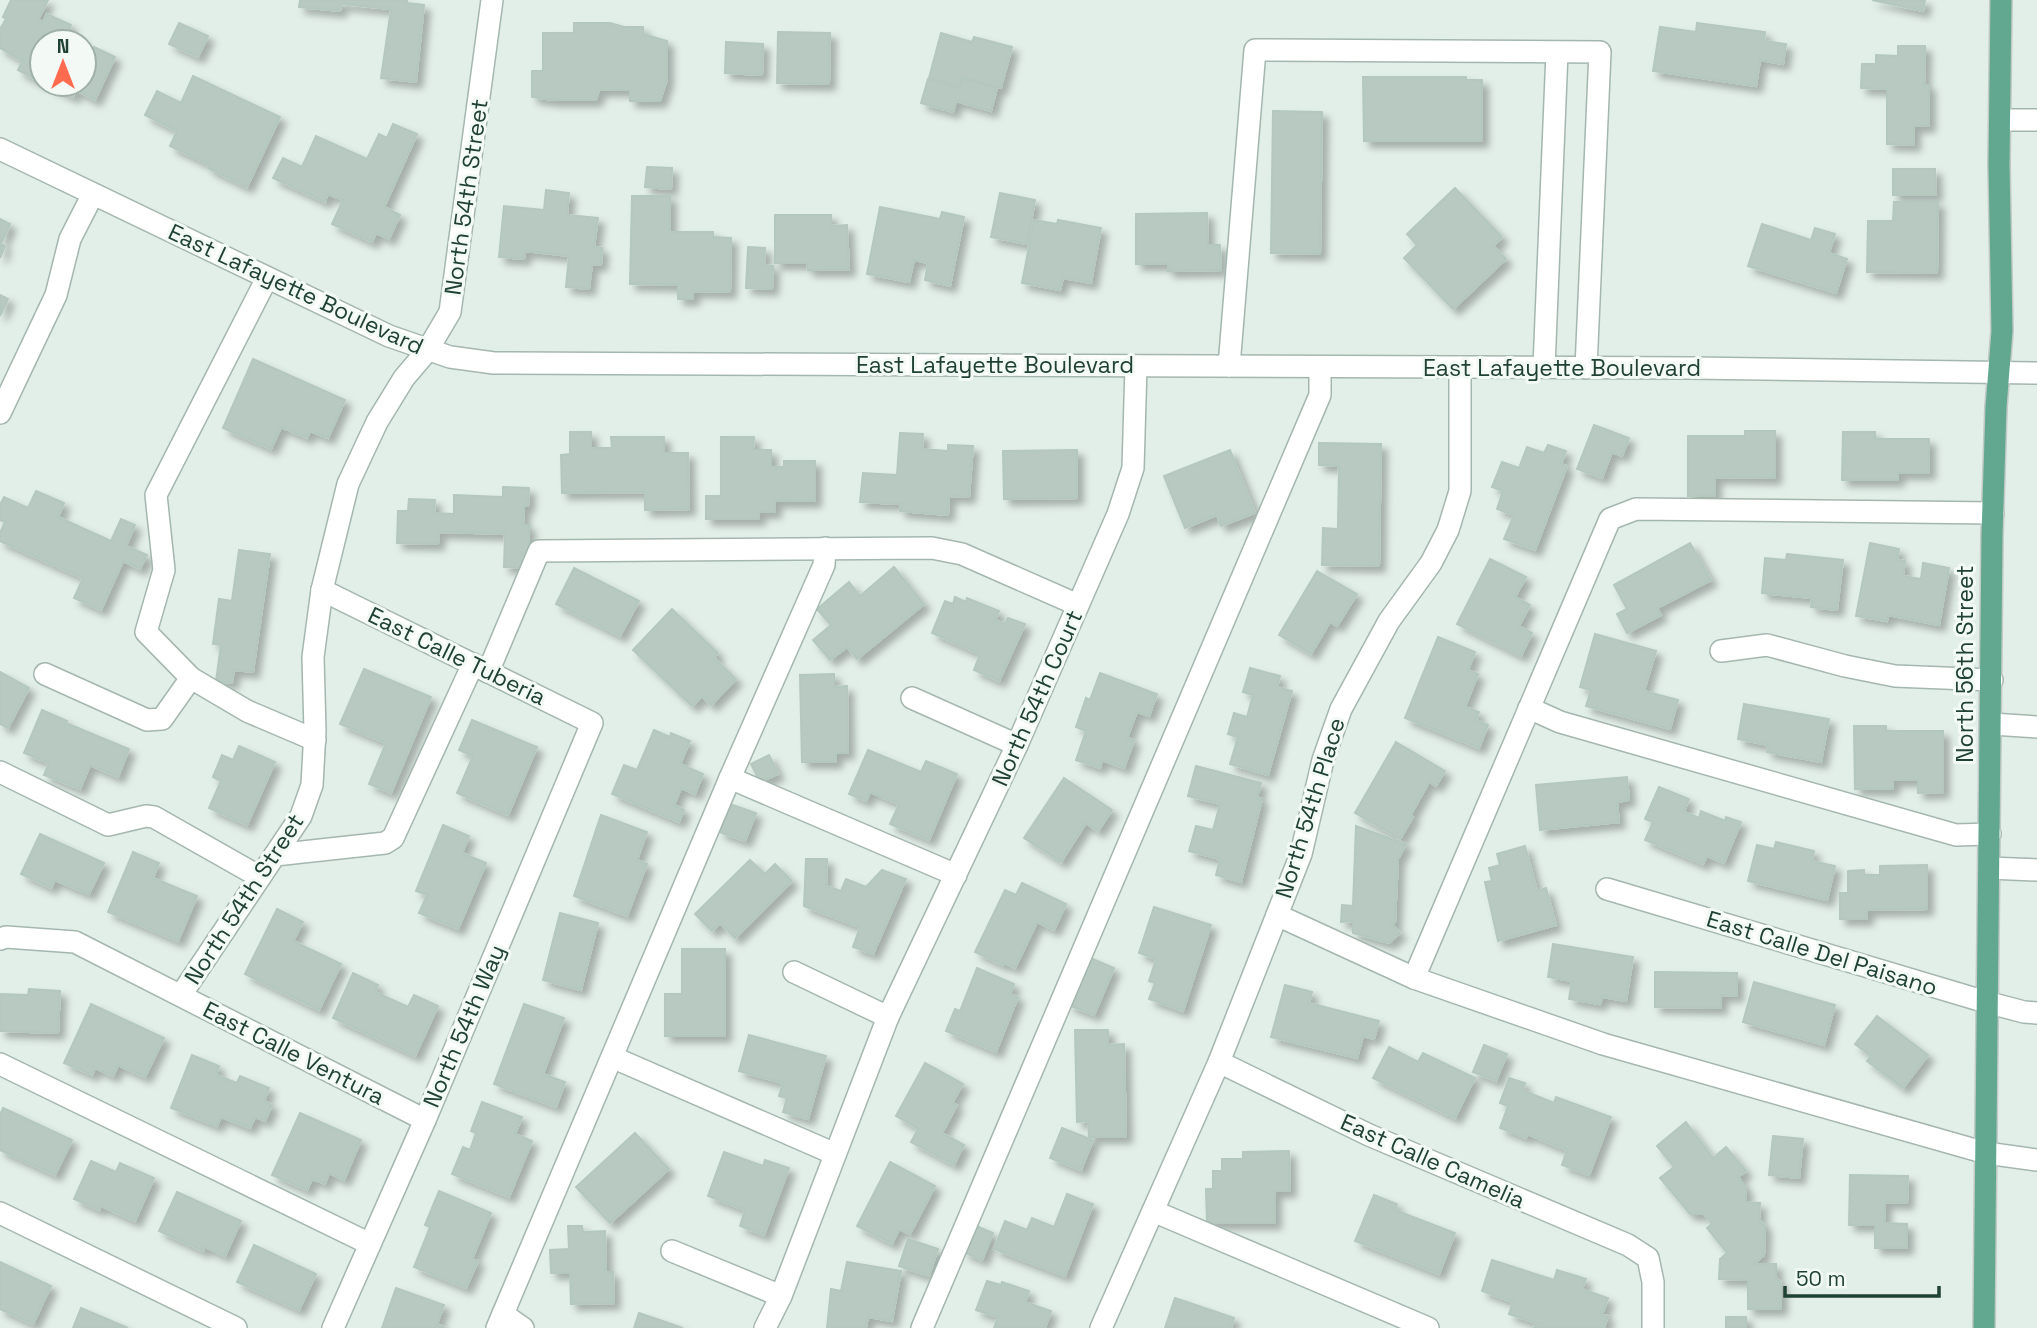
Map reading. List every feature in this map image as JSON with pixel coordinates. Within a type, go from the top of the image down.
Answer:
[{"type":"main road","name":"North 56th Street","points":[[1984,1328],[1993,513],[2002,331],[2001,0]]},
{"type":"street","name":"North 54th Street","points":[[181,995],[301,816],[312,785],[315,740],[313,657],[322,590],[348,484],[377,422],[404,378],[427,351],[450,312],[492,0]]},
{"type":"street","points":[[1229,366],[1255,50],[1600,52],[1586,368]]},
{"type":"street","points":[[1544,368],[1557,52]]},
{"type":"street","points":[[2000,120],[2037,120]]},
{"type":"street","name":"East Lafayette Boulevard","points":[[0,149],[389,336],[450,357],[494,363],[2037,373]]},
{"type":"street","points":[[0,414],[57,295],[70,239],[93,194]]},
{"type":"street","points":[[267,278],[156,495],[164,570],[146,632],[191,678],[247,711],[285,730],[315,740]]},
{"type":"street","name":"North 54th Court","points":[[765,1328],[781,1296],[888,1017],[1017,745],[1118,514],[1133,468],[1136,366]]},
{"type":"street","points":[[922,1328],[1320,395],[1320,367]]},
{"type":"street","name":"North 54th Place","points":[[1101,1328],[1219,1062],[1301,854],[1323,760],[1341,709],[1389,621],[1432,563],[1448,530],[1460,491],[1460,368]]},
{"type":"street","points":[[1414,978],[1610,519],[1636,509],[1993,513]]},
{"type":"street","points":[[523,1328],[500,1321],[730,778],[824,565],[825,548]]},
{"type":"street","points":[[275,855],[385,843],[393,838],[539,551],[932,548],[962,554],[1078,605]]},
{"type":"street","name":"East Calle Tuberia","points":[[322,590],[592,723]]},
{"type":"street","points":[[1721,651],[1767,645],[1895,676],[1992,680]]},
{"type":"street","points":[[45,674],[147,720],[162,719],[191,678]]},
{"type":"street","points":[[912,698],[1017,745]]},
{"type":"street","points":[[1529,708],[1560,722],[1956,835],[1990,834]]},
{"type":"street","name":"North 54th Way","points":[[333,1328],[425,1120],[592,723]]},
{"type":"street","points":[[1992,724],[2037,727]]},
{"type":"street","points":[[0,772],[108,825],[146,816],[154,817],[260,877]]},
{"type":"street","points":[[730,778],[956,875]]},
{"type":"street","points":[[1989,868],[2037,870]]},
{"type":"street","name":"East Calle Del Paisano","points":[[1607,889],[1986,1002],[2037,1013]]},
{"type":"street","points":[[1277,915],[1414,978],[1603,1044],[1986,1153],[2037,1160]]},
{"type":"street","name":"East Calle Ventura","points":[[3,938],[75,942],[425,1120]]},
{"type":"street","points":[[794,972],[888,1017]]},
{"type":"street","points":[[612,1057],[835,1154]]},
{"type":"street","name":"East Calle Camelia","points":[[1219,1062],[1369,1135],[1628,1245],[1648,1258],[1653,1282],[1653,1328]]},
{"type":"street","points":[[0,1064],[370,1244]]},
{"type":"street","points":[[1153,1211],[1428,1328]]},
{"type":"street","points":[[0,1213],[236,1328]]},
{"type":"street","points":[[672,1251],[781,1296]]},
{"type":"building","points":[[11,0],[48,0],[38,20],[43,22],[47,14],[71,25],[70,28],[28,28],[28,75],[18,70],[22,61],[0,48],[0,29],[6,19],[3,17]]},
{"type":"building","points":[[300,0],[407,0],[407,3],[424,5],[416,82],[381,78],[391,9],[341,4],[340,11],[299,7]]},
{"type":"building","points":[[1872,0],[1925,0],[1923,11]]},
{"type":"building","points":[[179,23],[208,36],[198,57],[169,44]]},
{"type":"building","points":[[574,23],[643,27],[643,34],[667,41],[667,80],[660,101],[630,101],[630,90],[599,90],[596,100],[532,97],[532,71],[543,71],[543,33],[574,33]]},
{"type":"building","points":[[1697,23],[1765,32],[1764,41],[1786,44],[1783,64],[1760,60],[1756,86],[1653,71],[1660,27],[1696,32]]},
{"type":"building","points":[[778,32],[830,33],[829,84],[777,83]]},
{"type":"building","points":[[941,33],[972,42],[974,37],[1012,47],[1001,88],[962,77],[960,86],[929,78]]},
{"type":"building","points":[[726,42],[763,44],[762,75],[725,73]]},
{"type":"building","points":[[1898,46],[1925,46],[1924,85],[1929,85],[1929,126],[1914,126],[1914,145],[1887,144],[1887,89],[1861,88],[1862,64],[1876,64],[1876,55],[1898,56]]},
{"type":"building","points":[[98,49],[115,57],[98,94]]},
{"type":"building","points":[[193,76],[280,117],[247,187],[170,146],[177,131],[145,115],[157,91],[181,103]]},
{"type":"building","points":[[1363,77],[1466,77],[1466,80],[1482,80],[1482,141],[1364,141]]},
{"type":"building","points":[[928,79],[960,88],[963,79],[997,88],[991,111],[956,101],[953,112],[921,103]]},
{"type":"building","points":[[1273,111],[1322,112],[1320,254],[1271,253]]},
{"type":"building","points":[[393,124],[417,134],[384,207],[400,215],[389,239],[376,233],[372,242],[332,224],[343,200],[328,194],[325,202],[273,178],[283,158],[302,167],[316,136],[367,159],[379,134],[387,138]]},
{"type":"building","points":[[647,167],[672,168],[671,189],[645,187]]},
{"type":"building","points":[[1893,169],[1935,169],[1936,195],[1893,195]]},
{"type":"building","points":[[1455,188],[1502,237],[1493,246],[1506,259],[1453,309],[1404,258],[1417,245],[1407,234]]},
{"type":"building","points":[[546,190],[569,193],[567,215],[598,218],[594,247],[602,248],[601,265],[592,264],[589,289],[566,287],[569,256],[525,251],[524,259],[499,257],[504,206],[544,210]]},
{"type":"building","points":[[1000,193],[1035,200],[1027,244],[991,237]]},
{"type":"building","points":[[632,196],[670,196],[670,232],[713,232],[713,237],[731,238],[730,292],[693,291],[693,299],[678,299],[678,285],[630,284]]},
{"type":"building","points":[[1894,202],[1938,202],[1937,273],[1867,272],[1868,221],[1893,221]]},
{"type":"building","points":[[880,207],[940,219],[942,212],[964,217],[950,286],[925,280],[928,263],[914,260],[909,282],[867,274]]},
{"type":"building","points":[[1207,213],[1208,245],[1220,245],[1221,270],[1168,271],[1168,264],[1136,264],[1136,214]]},
{"type":"building","points":[[775,215],[831,215],[831,226],[847,225],[849,270],[808,270],[807,263],[775,263]]},
{"type":"building","points":[[0,219],[10,224],[1,244],[5,246],[0,258]]},
{"type":"building","points":[[1034,220],[1057,224],[1058,220],[1101,228],[1091,283],[1063,278],[1060,290],[1022,283]]},
{"type":"building","points":[[1762,224],[1811,240],[1815,228],[1835,234],[1829,253],[1847,259],[1836,293],[1748,266]]},
{"type":"building","points":[[748,247],[765,248],[764,265],[773,266],[772,289],[746,288]]},
{"type":"building","points":[[0,295],[8,299],[0,316]]},
{"type":"building","points":[[253,359],[345,400],[328,438],[310,431],[307,438],[281,427],[271,449],[223,428]]},
{"type":"building","points":[[1594,425],[1629,438],[1622,456],[1612,452],[1602,478],[1577,469]]},
{"type":"building","points":[[1745,431],[1775,431],[1775,478],[1715,477],[1715,496],[1688,496],[1688,436],[1745,436]]},
{"type":"building","points":[[570,432],[591,432],[591,448],[612,448],[611,437],[664,437],[664,453],[688,453],[689,509],[645,510],[645,492],[562,493],[561,455],[570,454]]},
{"type":"building","points":[[1843,432],[1875,432],[1875,439],[1929,439],[1929,473],[1898,473],[1898,480],[1842,480]]},
{"type":"building","points":[[900,433],[923,434],[922,449],[948,451],[948,445],[973,446],[969,497],[949,496],[948,515],[900,511],[901,504],[860,502],[863,473],[897,475]]},
{"type":"building","points":[[721,437],[754,437],[753,450],[771,450],[771,467],[784,467],[784,461],[815,461],[815,501],[775,501],[775,512],[759,512],[759,519],[706,519],[706,496],[721,496]]},
{"type":"building","points":[[1319,443],[1381,444],[1379,566],[1322,565],[1323,528],[1338,529],[1339,466],[1319,465]]},
{"type":"building","points":[[1548,445],[1566,451],[1561,464],[1567,466],[1535,550],[1504,539],[1514,515],[1497,509],[1503,491],[1492,487],[1502,462],[1519,468],[1527,447],[1544,453]]},
{"type":"building","points":[[1077,450],[1077,498],[1004,499],[1003,451]]},
{"type":"building","points":[[1230,450],[1255,513],[1221,526],[1217,515],[1185,528],[1164,476]]},
{"type":"building","points":[[503,487],[529,488],[523,525],[529,525],[528,568],[504,567],[505,534],[439,532],[438,544],[397,543],[398,511],[408,511],[409,499],[435,500],[434,513],[454,514],[454,495],[503,497]]},
{"type":"building","points":[[36,491],[64,503],[58,517],[111,541],[121,519],[135,525],[126,546],[147,555],[140,569],[123,561],[101,610],[74,598],[83,578],[0,541],[5,522],[0,520],[0,505],[4,497],[28,508]]},
{"type":"building","points":[[1690,543],[1711,580],[1657,608],[1661,615],[1627,633],[1617,614],[1627,609],[1614,585]]},
{"type":"building","points":[[1870,543],[1899,549],[1897,560],[1905,561],[1903,576],[1921,579],[1923,563],[1949,568],[1939,625],[1888,615],[1887,621],[1856,616]]},
{"type":"building","points":[[239,550],[270,554],[253,672],[234,670],[232,683],[216,681],[221,645],[213,644],[219,599],[232,601]]},
{"type":"building","points":[[1787,554],[1843,560],[1837,610],[1811,607],[1812,598],[1762,593],[1765,558],[1786,560]]},
{"type":"building","points":[[1490,559],[1526,577],[1515,597],[1530,605],[1519,626],[1532,633],[1521,656],[1457,624]]},
{"type":"building","points":[[894,567],[924,604],[857,659],[847,647],[830,660],[813,640],[831,625],[817,609],[849,582],[860,596]]},
{"type":"building","points":[[574,568],[639,601],[620,636],[556,604]]},
{"type":"building","points":[[1317,571],[1357,594],[1337,626],[1330,622],[1311,654],[1279,635]]},
{"type":"building","points":[[955,597],[966,602],[967,598],[999,611],[995,620],[1005,624],[1008,618],[1025,624],[999,681],[974,670],[980,654],[932,633],[945,601],[953,604]]},
{"type":"building","points":[[672,609],[718,653],[714,658],[736,679],[711,705],[702,696],[692,706],[633,650]]},
{"type":"building","points":[[1595,634],[1656,651],[1644,691],[1678,700],[1670,729],[1586,706],[1591,690],[1580,687]]},
{"type":"building","points":[[1438,637],[1475,652],[1468,670],[1478,674],[1465,707],[1479,712],[1476,720],[1488,725],[1479,748],[1405,718]]},
{"type":"building","points":[[1250,668],[1280,676],[1277,687],[1292,691],[1268,775],[1230,764],[1238,737],[1228,734],[1234,713],[1247,717],[1253,695],[1243,692]]},
{"type":"building","points":[[364,669],[431,697],[391,793],[369,784],[386,743],[340,724]]},
{"type":"building","points":[[0,672],[29,688],[8,728],[0,724]]},
{"type":"building","points":[[1100,673],[1157,694],[1149,716],[1137,712],[1127,738],[1134,740],[1124,768],[1102,760],[1100,768],[1076,760],[1086,731],[1076,727],[1086,698],[1090,700]]},
{"type":"building","points":[[834,674],[834,687],[847,686],[848,753],[836,753],[836,762],[802,762],[800,675]]},
{"type":"building","points":[[1744,704],[1829,719],[1821,762],[1767,752],[1768,745],[1738,739]]},
{"type":"building","points":[[42,710],[129,749],[118,777],[90,765],[80,789],[44,775],[49,763],[24,753]]},
{"type":"building","points":[[472,720],[537,747],[508,815],[457,793],[473,756],[459,750]]},
{"type":"building","points":[[1854,726],[1886,726],[1886,731],[1943,731],[1943,792],[1918,793],[1918,780],[1893,780],[1893,789],[1855,789]]},
{"type":"building","points":[[654,730],[690,741],[680,764],[703,774],[695,794],[681,788],[674,805],[684,810],[679,822],[612,794],[624,765],[637,770]]},
{"type":"building","points":[[1396,742],[1445,771],[1436,786],[1429,782],[1400,839],[1355,813]]},
{"type":"building","points":[[239,746],[275,762],[247,825],[209,808],[221,781],[213,777],[222,755],[233,760]]},
{"type":"building","points":[[868,750],[921,772],[926,761],[957,774],[929,840],[890,824],[899,804],[870,792],[866,801],[849,794]]},
{"type":"building","points":[[769,755],[778,774],[760,782],[751,764]]},
{"type":"building","points":[[1196,766],[1261,783],[1257,798],[1262,799],[1241,882],[1216,875],[1220,859],[1189,851],[1196,826],[1213,830],[1220,804],[1188,796]]},
{"type":"building","points":[[1627,777],[1629,800],[1617,802],[1619,822],[1540,830],[1536,785]]},
{"type":"building","points":[[1064,778],[1112,810],[1098,831],[1086,823],[1061,862],[1024,838]]},
{"type":"building","points":[[1659,787],[1689,799],[1684,812],[1699,818],[1701,811],[1725,821],[1726,817],[1741,822],[1724,863],[1707,856],[1703,864],[1645,840],[1653,822],[1645,819]]},
{"type":"building","points":[[730,804],[756,813],[745,841],[719,832]]},
{"type":"building","points":[[601,815],[647,832],[637,860],[647,864],[627,916],[574,896]]},
{"type":"building","points":[[443,825],[469,836],[462,853],[486,863],[458,929],[419,913],[427,895],[416,891]]},
{"type":"building","points":[[1356,826],[1406,844],[1398,859],[1395,923],[1391,923],[1400,933],[1389,943],[1353,933],[1353,921],[1341,922],[1342,905],[1353,906]]},
{"type":"building","points":[[40,834],[104,863],[89,894],[55,880],[51,888],[21,874]]},
{"type":"building","points":[[1776,842],[1814,851],[1812,861],[1835,866],[1827,900],[1748,881],[1757,845],[1774,849]]},
{"type":"building","points":[[1525,846],[1537,891],[1546,888],[1556,925],[1498,941],[1485,882],[1492,881],[1489,868],[1500,865],[1497,854]]},
{"type":"building","points":[[133,852],[159,863],[153,878],[197,896],[178,941],[108,912]]},
{"type":"building","points":[[806,859],[827,859],[826,886],[841,891],[846,879],[866,887],[882,870],[906,879],[873,954],[853,947],[860,927],[804,906]]},
{"type":"building","points":[[750,860],[765,874],[775,864],[792,881],[735,938],[720,923],[712,931],[695,914]]},
{"type":"building","points":[[1927,865],[1927,909],[1867,910],[1867,919],[1840,919],[1840,893],[1848,893],[1848,871],[1864,870],[1864,875],[1880,875],[1880,866]]},
{"type":"building","points":[[1022,883],[1066,904],[1054,930],[1037,922],[1015,968],[975,952],[1005,890],[1016,895]]},
{"type":"building","points":[[1154,907],[1211,925],[1183,1011],[1149,999],[1155,983],[1149,981],[1156,959],[1139,953]]},
{"type":"building","points":[[277,909],[303,922],[293,941],[341,964],[319,1010],[245,974]]},
{"type":"building","points":[[560,913],[598,923],[581,990],[543,980]]},
{"type":"building","points":[[1553,944],[1633,957],[1626,1001],[1602,997],[1600,1004],[1569,999],[1572,981],[1548,977]]},
{"type":"building","points":[[682,949],[725,949],[725,1036],[665,1036],[665,994],[682,994]]},
{"type":"building","points":[[1088,957],[1114,968],[1094,1015],[1068,1005]]},
{"type":"building","points":[[977,968],[1014,984],[1010,994],[1018,997],[996,1052],[946,1031],[955,1009],[960,1011]]},
{"type":"building","points":[[1655,972],[1737,973],[1737,996],[1721,995],[1721,1008],[1655,1007]]},
{"type":"building","points":[[353,973],[378,985],[375,992],[408,1007],[414,995],[438,1006],[415,1056],[333,1018]]},
{"type":"building","points":[[1754,982],[1835,1005],[1824,1045],[1743,1022]]},
{"type":"building","points":[[1285,985],[1312,992],[1309,1003],[1379,1021],[1374,1039],[1363,1036],[1357,1058],[1271,1037]]},
{"type":"building","points":[[29,989],[60,991],[58,1033],[0,1031],[0,994],[28,995]]},
{"type":"building","points":[[91,1004],[164,1038],[145,1077],[118,1065],[113,1076],[95,1068],[92,1075],[64,1063]]},
{"type":"building","points":[[524,1004],[564,1018],[543,1074],[565,1082],[556,1107],[494,1084]]},
{"type":"building","points":[[1877,1016],[1928,1055],[1903,1088],[1867,1061],[1871,1056],[1855,1044]]},
{"type":"building","points":[[1075,1030],[1108,1030],[1108,1045],[1124,1044],[1126,1137],[1089,1137],[1088,1121],[1077,1122]]},
{"type":"building","points":[[749,1035],[826,1056],[808,1119],[783,1112],[787,1098],[779,1096],[783,1083],[739,1071]]},
{"type":"building","points":[[1484,1045],[1507,1054],[1496,1081],[1473,1072]]},
{"type":"building","points":[[1389,1047],[1418,1062],[1423,1053],[1475,1078],[1455,1118],[1373,1078]]},
{"type":"building","points":[[192,1055],[219,1066],[216,1075],[237,1083],[240,1076],[269,1088],[264,1101],[272,1105],[265,1121],[255,1117],[250,1128],[221,1117],[217,1126],[171,1108]]},
{"type":"building","points":[[925,1063],[963,1084],[952,1103],[957,1105],[942,1133],[964,1145],[954,1165],[911,1142],[918,1129],[896,1116]]},
{"type":"building","points":[[1509,1078],[1525,1083],[1522,1090],[1554,1103],[1556,1097],[1611,1117],[1589,1175],[1562,1165],[1567,1150],[1527,1134],[1526,1138],[1500,1128],[1508,1106],[1500,1103]]},
{"type":"building","points":[[482,1102],[522,1117],[515,1134],[532,1141],[509,1197],[452,1174],[463,1147],[470,1150],[476,1133],[471,1131]]},
{"type":"building","points":[[3,1108],[72,1140],[55,1175],[0,1150],[0,1115]]},
{"type":"building","points":[[300,1113],[361,1140],[344,1180],[329,1173],[325,1184],[312,1179],[307,1190],[272,1175]]},
{"type":"building","points":[[1686,1122],[1713,1158],[1726,1147],[1746,1171],[1738,1177],[1746,1188],[1746,1202],[1760,1203],[1759,1219],[1765,1226],[1764,1255],[1754,1264],[1776,1264],[1776,1277],[1781,1283],[1781,1309],[1748,1309],[1748,1280],[1719,1279],[1720,1259],[1727,1253],[1707,1228],[1712,1224],[1704,1214],[1690,1214],[1660,1178],[1674,1167],[1657,1146]]},
{"type":"building","points":[[1062,1128],[1093,1140],[1081,1170],[1050,1158]]},
{"type":"building","points":[[635,1133],[669,1169],[610,1223],[576,1187]]},
{"type":"building","points":[[1773,1136],[1803,1139],[1799,1178],[1769,1175]]},
{"type":"building","points":[[1289,1151],[1290,1191],[1275,1191],[1275,1223],[1207,1223],[1206,1189],[1213,1189],[1213,1171],[1222,1171],[1222,1159],[1243,1159],[1243,1152]]},
{"type":"building","points":[[724,1152],[763,1166],[765,1160],[789,1168],[764,1235],[740,1226],[745,1210],[708,1196]]},
{"type":"building","points":[[91,1161],[116,1172],[120,1163],[154,1178],[135,1221],[101,1206],[99,1210],[74,1199]]},
{"type":"building","points":[[890,1162],[935,1186],[910,1234],[899,1229],[892,1244],[857,1226]]},
{"type":"building","points":[[1850,1175],[1908,1176],[1907,1203],[1885,1202],[1885,1223],[1907,1224],[1907,1248],[1875,1248],[1875,1225],[1849,1225]]},
{"type":"building","points":[[439,1191],[491,1213],[472,1259],[478,1261],[466,1288],[414,1267],[430,1227],[425,1225]]},
{"type":"building","points":[[177,1192],[241,1221],[225,1256],[205,1247],[203,1251],[159,1231]]},
{"type":"building","points":[[1067,1194],[1093,1204],[1065,1276],[994,1249],[1005,1221],[1027,1230],[1032,1218],[1054,1227]]},
{"type":"building","points":[[1374,1195],[1397,1204],[1395,1210],[1455,1233],[1439,1274],[1355,1241]]},
{"type":"building","points":[[974,1225],[993,1233],[982,1260],[963,1252]]},
{"type":"building","points":[[568,1226],[582,1226],[583,1232],[605,1231],[606,1272],[613,1272],[614,1303],[571,1304],[570,1273],[551,1273],[550,1250],[569,1249]]},
{"type":"building","points":[[908,1239],[938,1249],[929,1276],[899,1266]]},
{"type":"building","points":[[254,1245],[316,1274],[299,1310],[237,1282]]},
{"type":"building","points":[[1492,1260],[1554,1280],[1557,1270],[1586,1279],[1582,1289],[1608,1298],[1602,1315],[1608,1316],[1604,1328],[1534,1328],[1536,1323],[1509,1314],[1513,1302],[1482,1291]]},
{"type":"building","points":[[0,1262],[51,1286],[33,1324],[0,1309]]},
{"type":"building","points":[[847,1262],[901,1271],[892,1321],[868,1317],[866,1328],[827,1328],[831,1289],[841,1291]]},
{"type":"building","points":[[987,1281],[1001,1285],[1002,1282],[1029,1291],[1025,1302],[1051,1311],[1045,1328],[994,1328],[998,1317],[976,1310]]},
{"type":"building","points":[[396,1288],[444,1305],[437,1324],[445,1328],[382,1328]]},
{"type":"building","points":[[1175,1298],[1234,1318],[1231,1328],[1165,1328]]},
{"type":"building","points":[[81,1308],[128,1328],[73,1328]]},
{"type":"building","points":[[639,1313],[683,1328],[634,1328]]},
{"type":"building","points":[[1726,1317],[1746,1317],[1746,1328],[1726,1328]]}]
